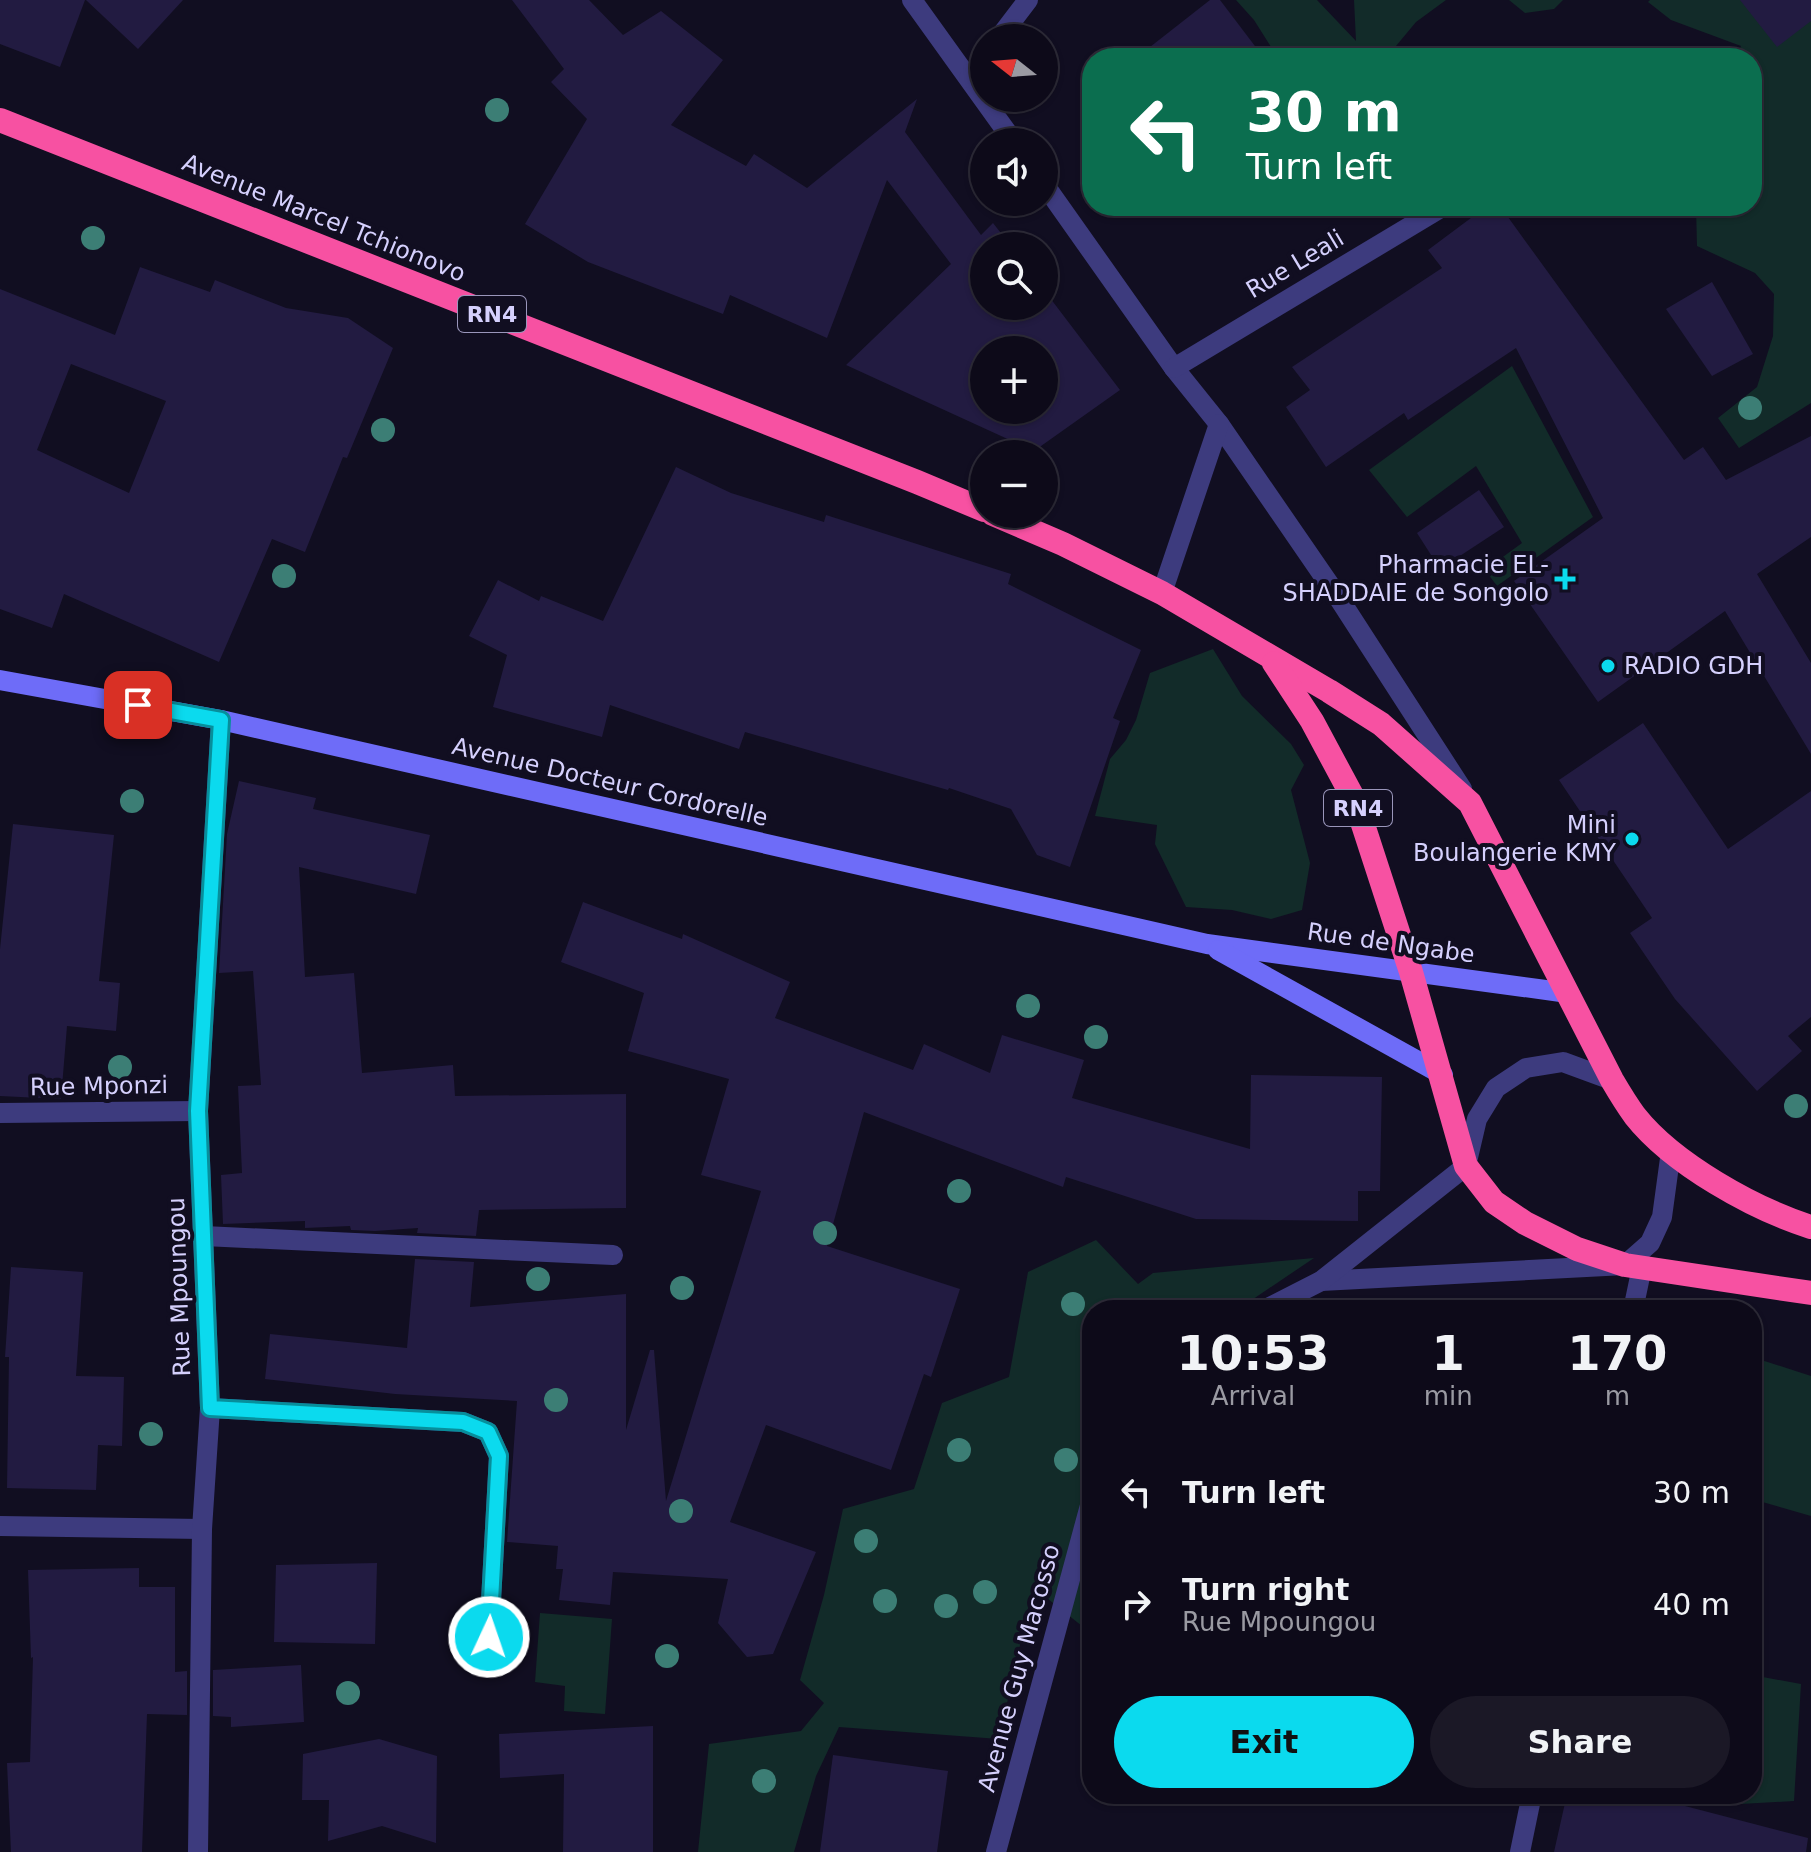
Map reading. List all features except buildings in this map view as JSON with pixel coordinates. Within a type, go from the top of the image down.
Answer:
[{"type":"highway","name":"Avenue Marcel Tchionovo","points":[[0,120],[970,504]]},
{"type":"highway","name":"RN4","points":[[1026,528],[1162,593],[1329,691],[1381,724],[1470,803],[1612,1080],[1636,1117],[1671,1151],[1731,1193],[1811,1227]]},
{"type":"highway","name":"RN4","points":[[1272,660],[1312,721],[1356,803],[1411,972]]},
{"type":"highway","points":[[1411,972],[1443,1075],[1466,1166],[1494,1202],[1525,1223],[1577,1249],[1634,1266],[1811,1293]]},
{"type":"street","points":[[912,0],[1004,128]]},
{"type":"street","points":[[1010,24],[1028,0]]},
{"type":"street","points":[[1058,204],[1174,368],[1219,424],[1338,597],[1470,803]]},
{"type":"street","name":"Rue Leali","points":[[1174,368],[1427,216]]},
{"type":"street","points":[[1162,593],[1219,424]]},
{"type":"street","name":"Avenue Docteur Cordorelle","points":[[0,680],[221,720],[1207,944]]},
{"type":"street","name":"Rue Mpoungou","points":[[198,1852],[202,1529],[210,1408],[198,1111],[221,720]]},
{"type":"street","points":[[1207,944],[1443,1075]]},
{"type":"street","name":"Rue de Ngabe","points":[[1207,944],[1568,993]]},
{"type":"street","points":[[1284,1300],[1321,1281],[1466,1166],[1477,1119],[1496,1088],[1526,1068],[1563,1062],[1612,1080]]},
{"type":"street","name":"Rue Mponzi","points":[[0,1113],[198,1111]]},
{"type":"street","points":[[1633,1300],[1634,1266],[1650,1243],[1662,1217],[1671,1151]]},
{"type":"street","points":[[204,1236],[613,1255]]},
{"type":"street","points":[[1321,1281],[1634,1266]]},
{"type":"street","points":[[210,1408],[463,1422],[488,1432],[499,1456],[489,1637]]},
{"type":"street","points":[[0,1526],[202,1529]]},
{"type":"street","name":"Avenue Guy Macosso","points":[[996,1852],[1082,1535]]},
{"type":"street","points":[[1520,1852],[1530,1804]]},
{"type":"green space","points":[[1236,0],[1317,0],[1356,41],[1354,0],[1446,0],[1416,22],[1396,46],[1389,48],[1272,48],[1254,20]]},
{"type":"green space","points":[[1509,0],[1563,0],[1554,9],[1525,13]]},
{"type":"green space","points":[[1811,0],[1811,403],[1739,448],[1718,418],[1757,387],[1773,336],[1774,294],[1755,273],[1697,246],[1696,216],[1762,216],[1762,48],[1740,48],[1671,20],[1648,2]]},
{"type":"green space","points":[[1512,366],[1593,517],[1497,586],[1485,570],[1522,543],[1476,466],[1407,517],[1369,470]]},
{"type":"green space","points":[[1213,649],[1242,696],[1291,744],[1304,765],[1291,790],[1310,863],[1302,910],[1271,919],[1232,910],[1186,907],[1155,844],[1157,825],[1095,816],[1110,759],[1126,740],[1136,720],[1150,673]]},
{"type":"green space","points":[[1096,1240],[1138,1284],[1153,1273],[1314,1258],[1252,1300],[1082,1300],[1082,1626],[1033,1587],[999,1739],[839,1727],[816,1776],[794,1852],[698,1852],[709,1744],[801,1731],[824,1703],[800,1680],[824,1595],[843,1509],[914,1489],[942,1403],[1009,1377],[1028,1272]]},
{"type":"green space","points":[[1762,1360],[1811,1376],[1811,1516],[1762,1502]]},
{"type":"green space","points":[[540,1613],[612,1619],[605,1714],[564,1711],[565,1686],[535,1682]]},
{"type":"green space","points":[[1762,1677],[1801,1684],[1794,1801],[1762,1803]]},
{"type":"place","name":"Pharmacie EL- SHADDAIE de Songolo","points":[[1565,579]]},
{"type":"place","name":"RADIO GDH","points":[[1608,666]]},
{"type":"place","name":"Mini Boulangerie KMY","points":[[1632,839]]},
{"type":"route","points":[[138,705],[221,720],[198,1111],[210,1408],[463,1422],[488,1432],[499,1456],[489,1637]]}]
